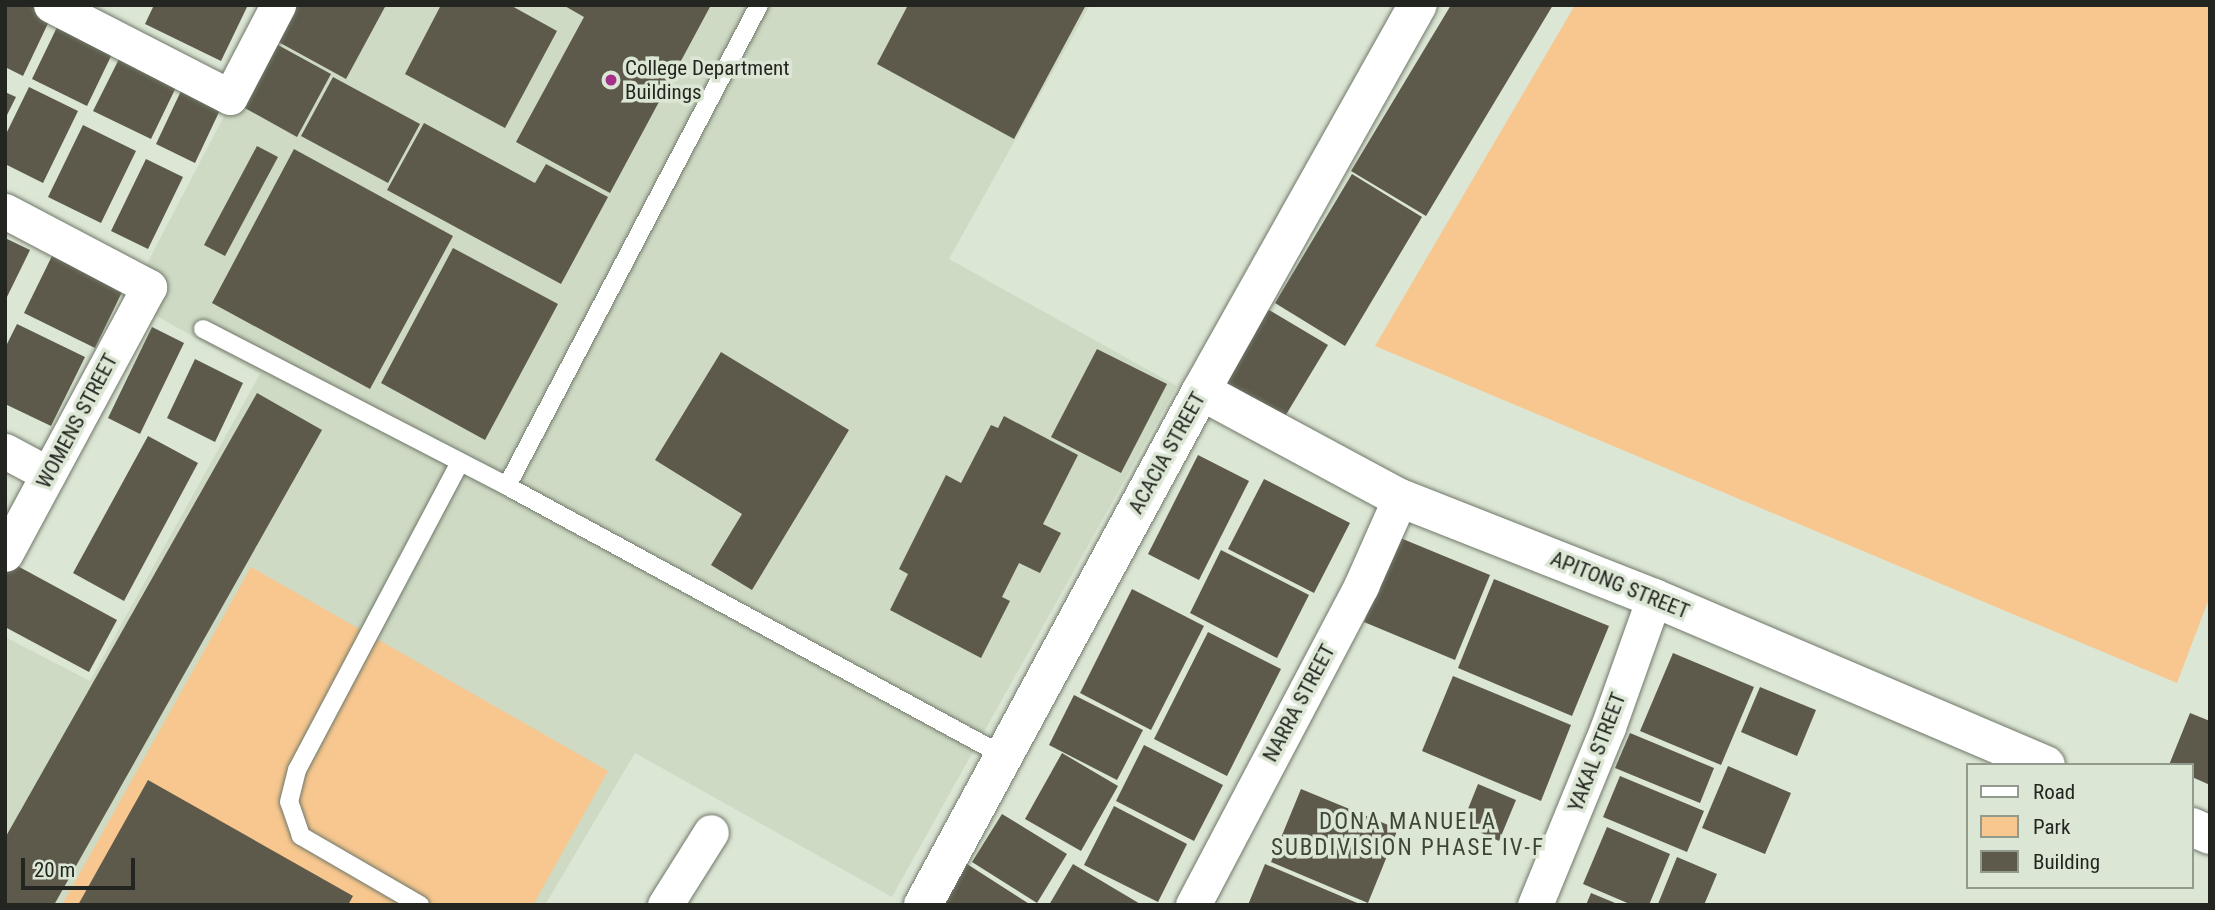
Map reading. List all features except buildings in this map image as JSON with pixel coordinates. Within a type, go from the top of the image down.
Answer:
[{"type":"street","points":[[51,5],[230,97],[278,5]]},
{"type":"street","name":"ACACIA STREET","points":[[923,905],[1201,391],[1418,5]]},
{"type":"street","name":"WOMENS STREET","points":[[5,211],[149,288],[5,554]]},
{"type":"street","name":"APITONG STREET","points":[[1201,391],[1401,498],[1654,598],[2041,763]]},
{"type":"street","points":[[5,451],[48,474]]},
{"type":"street","name":"NARRA STREET","points":[[1193,905],[1361,586],[1401,498]]},
{"type":"street","name":"YAKAL STREET","points":[[1535,905],[1608,727],[1654,598]]},
{"type":"street","points":[[2194,828],[2210,835]]},
{"type":"street","points":[[665,905],[711,832]]},
{"type":"lane","points":[[507,486],[759,5]]},
{"type":"lane","points":[[203,329],[507,486],[1003,756]]},
{"type":"lane","points":[[420,905],[301,836],[289,802],[297,769],[460,462]]},
{"type":"shaded area","points":[[282,5],[1090,5],[949,259],[1177,386],[892,897],[635,753],[545,905],[5,905],[5,637],[90,681],[260,374],[128,300]]},
{"type":"green space","points":[[1575,5],[2210,5],[2210,596],[2177,683],[1375,346]]},
{"type":"green space","points":[[251,567],[608,771],[533,905],[62,905]]},
{"type":"place","name":"College Department Buildings","points":[[611,80]]},
{"type":"district","name":"DONA MANUELA SUBDIVISION PHASE IV-F","points":[[1408,835]]}]
